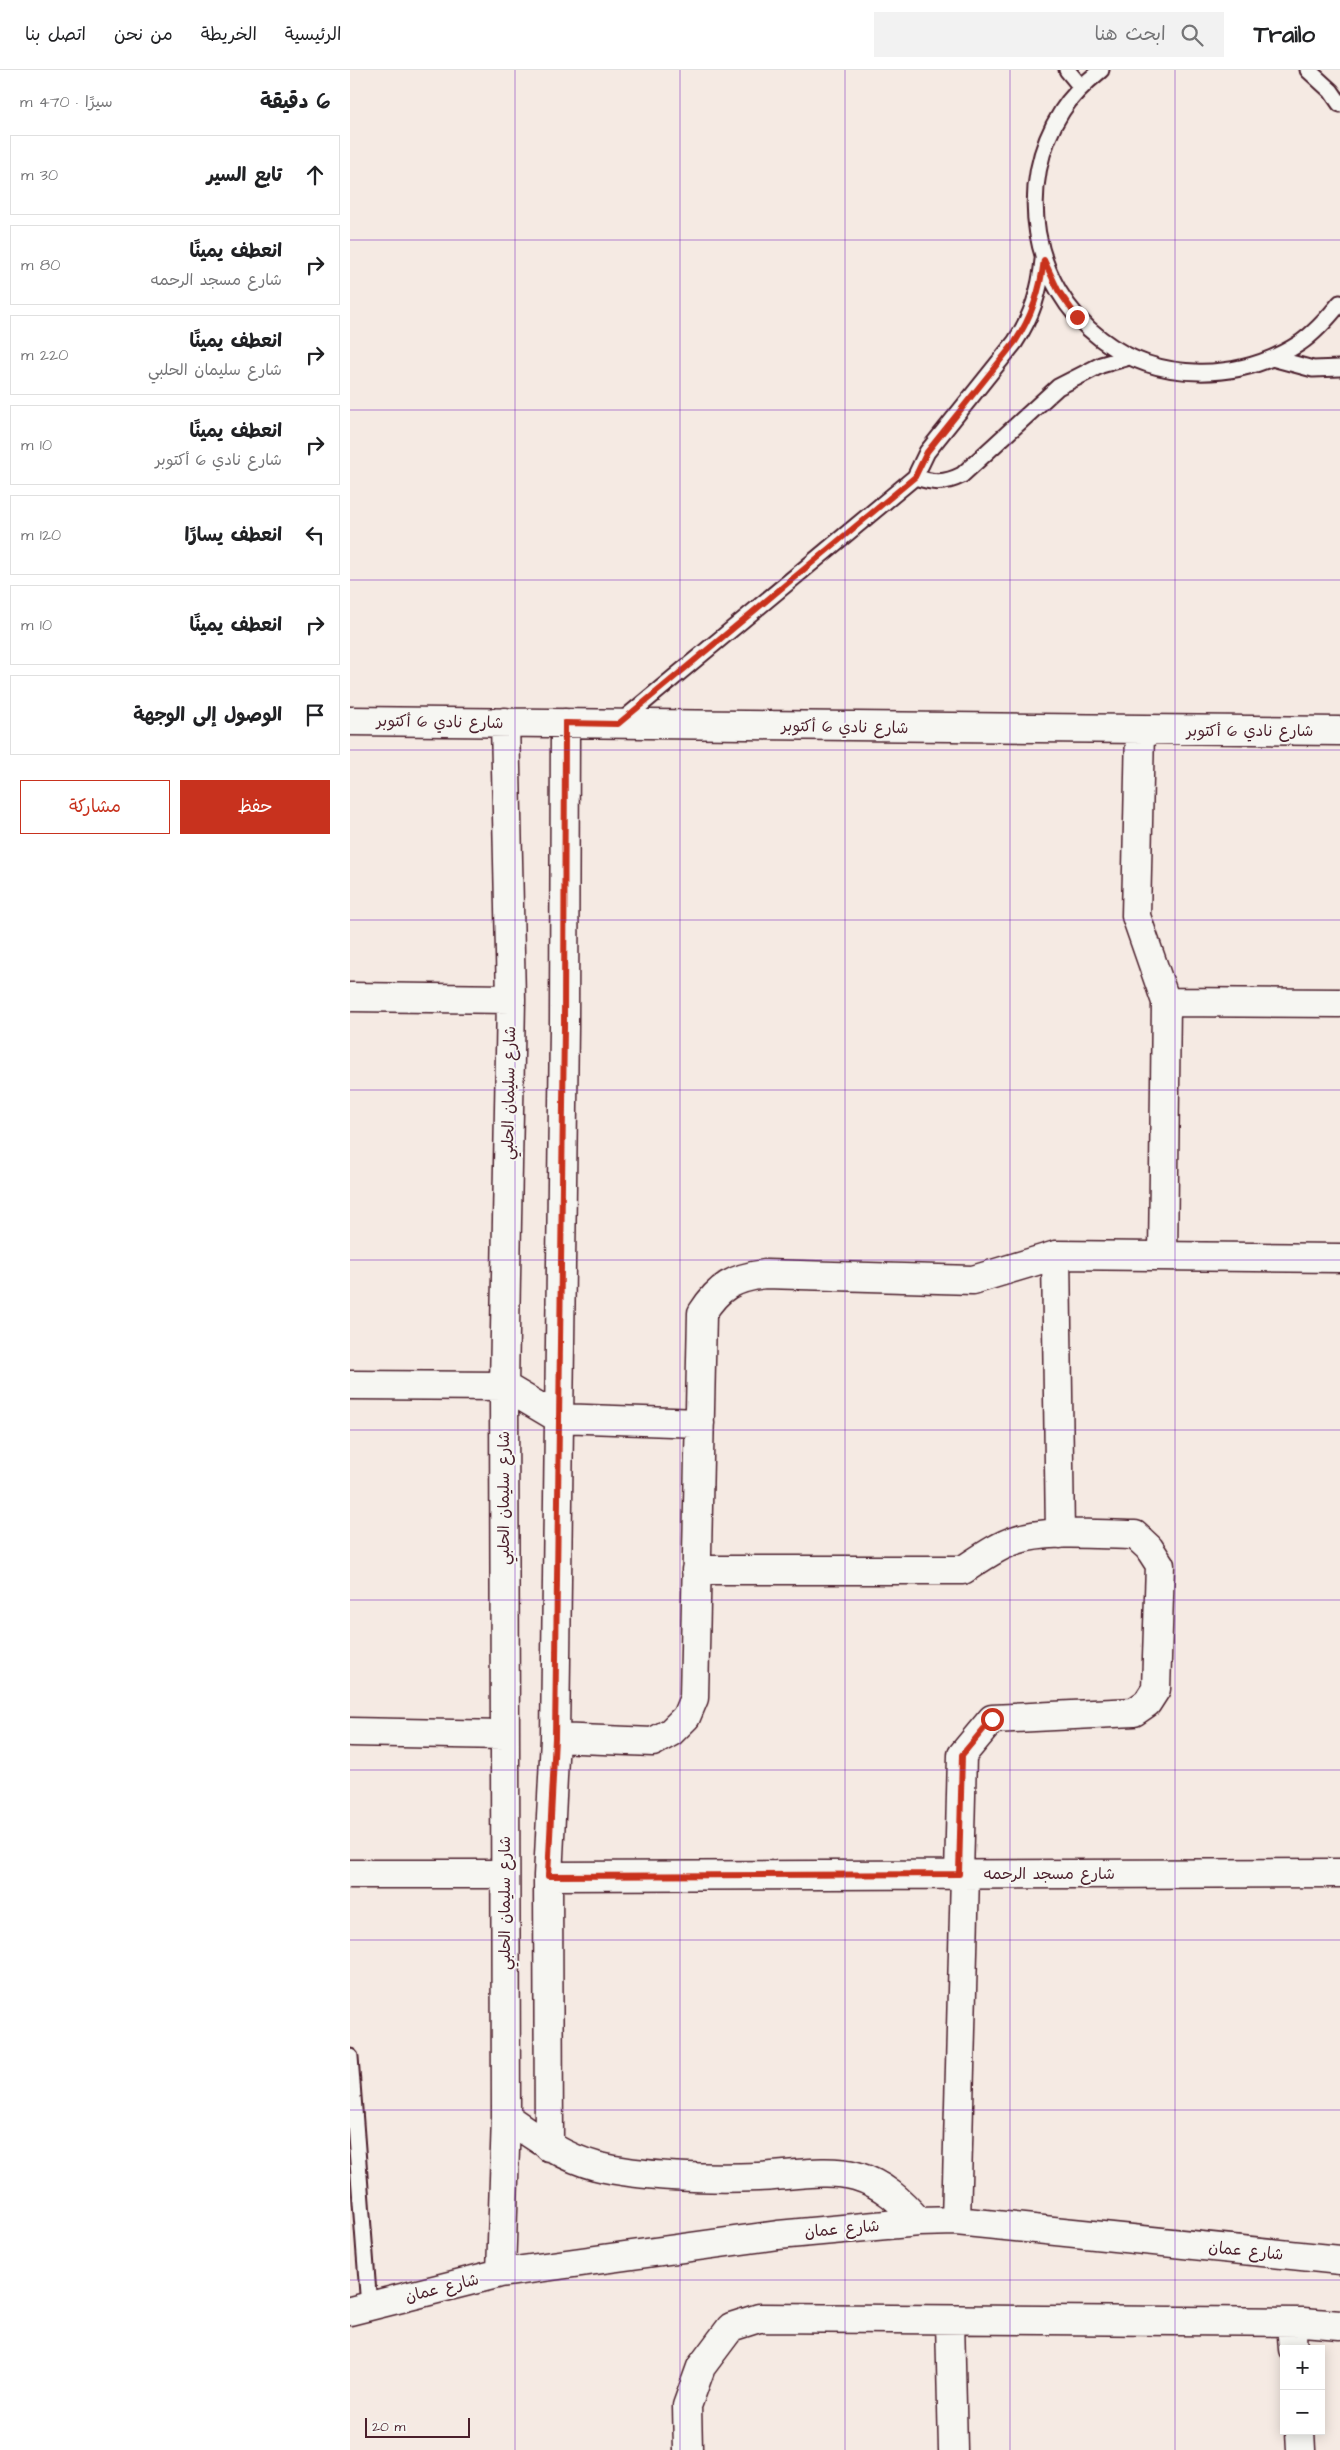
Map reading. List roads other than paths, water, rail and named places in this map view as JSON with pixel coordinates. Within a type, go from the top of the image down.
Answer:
[{"type":"street","name":"شارع نادي 6 أكتوبر","points":[[350,721],[1340,731]]},
{"type":"street","name":"شارع سليمان الحلبي","points":[[501,2273],[506,2117],[504,1386],[511,998],[505,722]]},
{"type":"street","points":[[549,2147],[548,1876],[555,1738],[564,1027],[565,723]]},
{"type":"street","points":[[1140,730],[1136,916],[1166,1002],[1163,1256]]},
{"type":"street","points":[[350,997],[511,998]]},
{"type":"street","points":[[1166,1002],[1340,1004]]},
{"type":"street","points":[[555,1738],[653,1742],[671,1732],[686,1717],[694,1698],[702,1313],[713,1296],[728,1284],[746,1276],[765,1274],[974,1280],[1056,1254],[1340,1258]]},
{"type":"street","points":[[1056,1254],[1060,1534]]},
{"type":"street","points":[[350,1384],[504,1386],[558,1418],[700,1423]]},
{"type":"street","points":[[696,1570],[963,1570],[992,1552],[1017,1540],[1060,1534],[1135,1535],[1149,1548],[1160,1565],[1156,1689],[1147,1703],[1134,1712],[992,1719],[962,1755],[962,1875],[956,2222]]},
{"type":"street","points":[[350,1732],[504,1735]]},
{"type":"street","name":"شارع مسجد الرحمه","points":[[548,1876],[1340,1873]]},
{"type":"street","points":[[350,1874],[505,1874]]},
{"type":"street","points":[[506,2117],[549,2147],[596,2166],[642,2173],[746,2177],[822,2174],[854,2176],[876,2184],[899,2198],[919,2222]]},
{"type":"street","name":"شارع عمان","points":[[359,2309],[501,2273],[778,2235],[919,2222],[956,2222],[1340,2260]]},
{"type":"street","points":[[688,2450],[687,2406],[701,2367],[731,2327],[759,2318],[950,2320],[1292,2336],[1340,2325]]},
{"type":"street","points":[[950,2320],[953,2450]]},
{"type":"street","points":[[1300,2435],[1301,2450]]},
{"type":"lane","points":[[1067,70],[1082,87]]},
{"type":"lane","points":[[1101,70],[1082,87],[1062,111],[1047,138],[1038,168],[1034,199],[1036,230],[1044,260],[1058,290],[1077,317],[1101,340],[1129,357],[1157,367],[1186,372],[1215,373],[1245,368],[1272,358],[1301,343],[1325,322],[1340,303]]},
{"type":"lane","points":[[1308,70],[1335,86],[1340,104]]},
{"type":"lane","points":[[618,724],[915,477],[927,452],[1015,342],[1026,325],[1041,284],[1044,260]]},
{"type":"lane","points":[[915,477],[938,483],[950,481],[962,475],[1058,387],[1101,365],[1129,357]]},
{"type":"lane","points":[[1272,358],[1313,369],[1340,368]]},
{"type":"lane","points":[[350,2056],[359,2309]]}]
